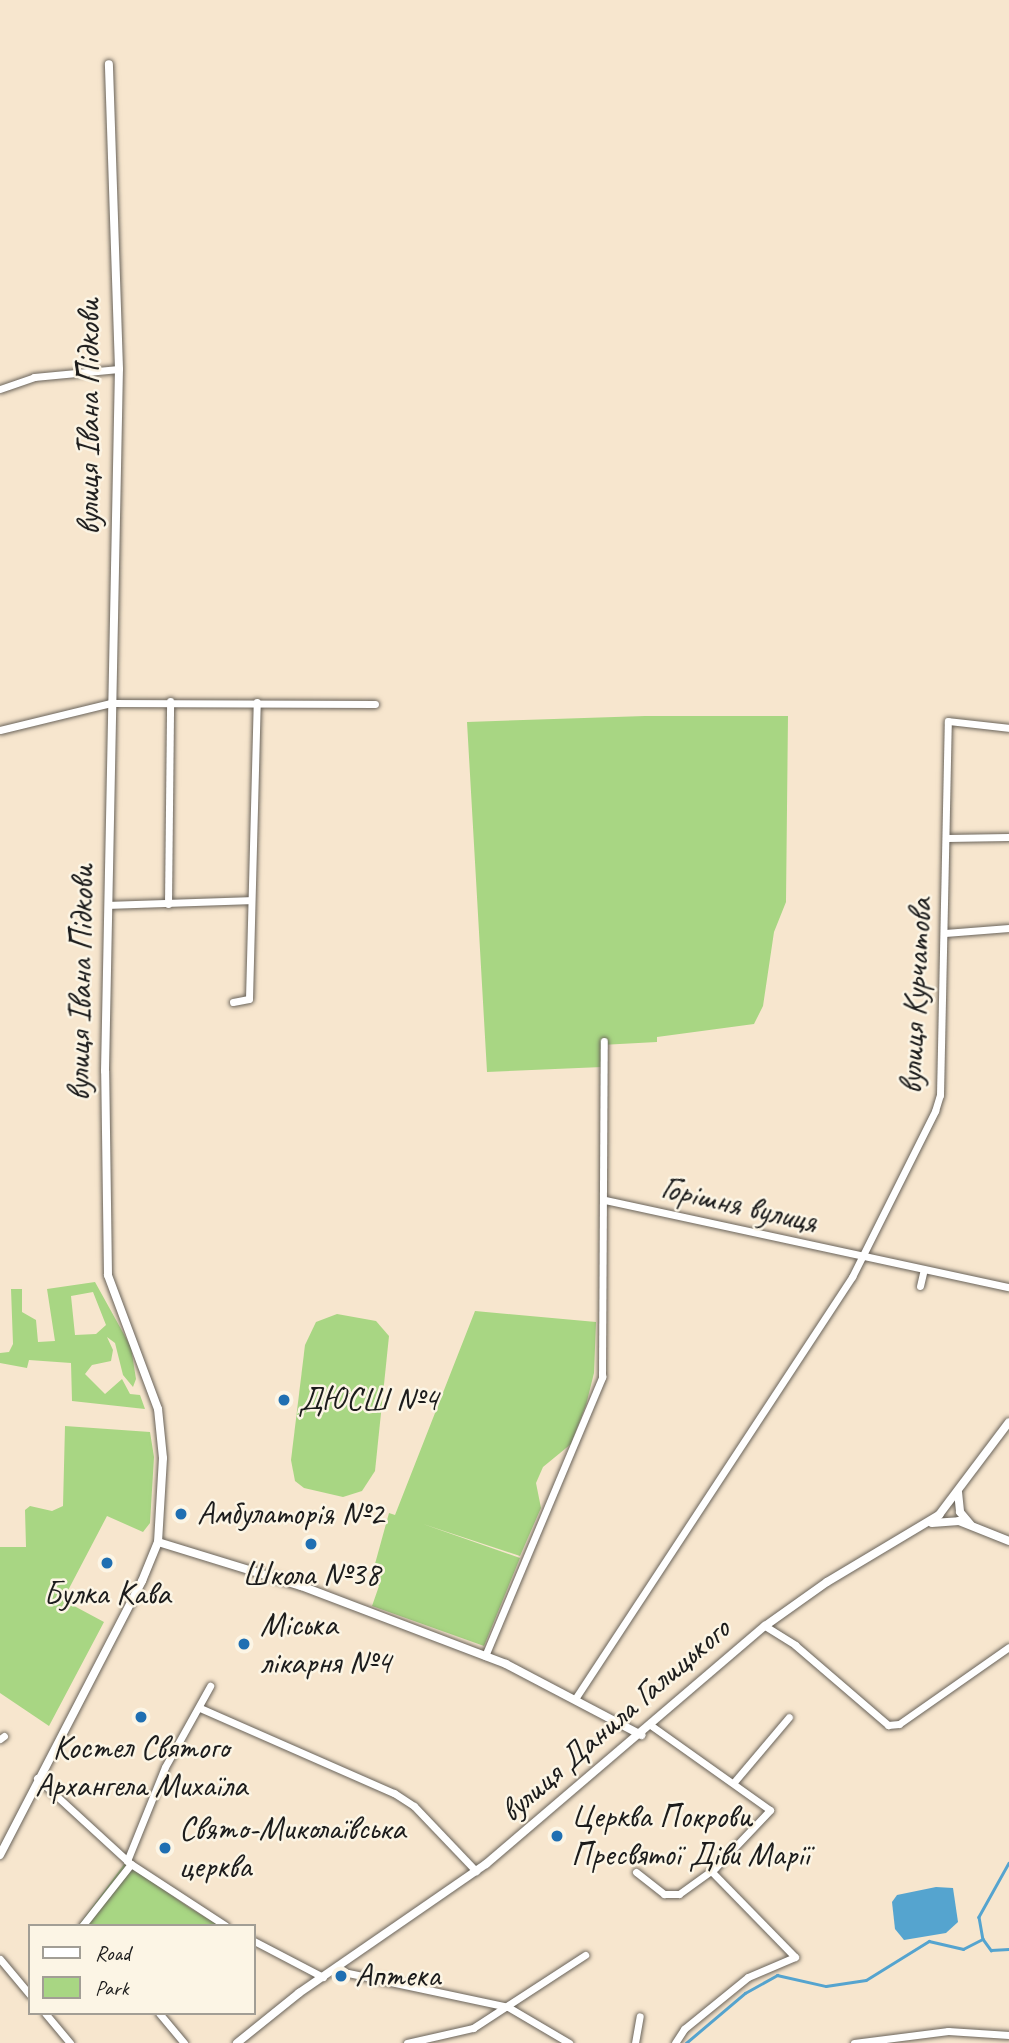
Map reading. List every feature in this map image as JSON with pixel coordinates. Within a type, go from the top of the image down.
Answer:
[{"type":"street","name":"вулиця Івана Підкови","points":[[0,1856],[37,1778],[142,1581],[158,1542],[163,1458],[158,1409],[108,1275],[111,703],[119,369],[109,64]]},
{"type":"street","points":[[0,389],[34,377],[119,369]]},
{"type":"street","points":[[168,904],[170,701]]},
{"type":"street","points":[[0,730],[111,703],[170,701],[375,704]]},
{"type":"street","points":[[233,1002],[250,999],[257,702]]},
{"type":"street","name":"вулиця Курчатова","points":[[575,1699],[862,1257],[940,1095],[948,721],[1009,728]]},
{"type":"street","points":[[947,838],[1009,836]]},
{"type":"street","points":[[109,905],[251,900]]},
{"type":"street","points":[[945,933],[1009,928]]},
{"type":"street","points":[[485,1656],[602,1377],[604,1041]]},
{"type":"street","name":"Горішня вулиця","points":[[605,1200],[1009,1287]]},
{"type":"street","points":[[920,1286],[924,1269]]},
{"type":"street","name":"вулиця Данила Галицького","points":[[237,2043],[323,1977],[476,1871],[652,1726],[765,1626],[827,1582],[945,1511],[1009,1422]]},
{"type":"street","points":[[958,1490],[960,1512],[972,1526]]},
{"type":"street","points":[[925,1524],[951,1520],[1009,1541]]},
{"type":"street","points":[[158,1542],[301,1586],[485,1656],[575,1699],[641,1735]]},
{"type":"street","points":[[765,1626],[795,1645],[887,1725],[899,1724],[1009,1647]]},
{"type":"street","points":[[83,1924],[129,1862],[166,1767],[210,1686]]},
{"type":"street","points":[[200,1708],[394,1793],[414,1806],[476,1871]]},
{"type":"street","points":[[734,1782],[789,1717]]},
{"type":"street","points":[[636,1872],[671,1895],[711,1871],[770,1810],[652,1726]]},
{"type":"street","points":[[37,1778],[129,1862],[223,1924]]},
{"type":"street","points":[[675,2043],[684,2029],[748,1978],[795,1957],[711,1871]]},
{"type":"street","points":[[256,1942],[323,1977]]},
{"type":"street","points":[[407,2043],[450,2036],[508,2007],[584,1955]]},
{"type":"street","points":[[0,1959],[28,1993]]},
{"type":"street","points":[[334,1970],[508,2007],[569,2043]]},
{"type":"street","points":[[47,2015],[70,2043]]},
{"type":"street","points":[[161,2015],[184,2043]]},
{"type":"street","points":[[635,2043],[640,2016]]},
{"type":"street","points":[[855,2043],[948,2031],[1009,2035]]},
{"type":"green space","points":[[645,716],[788,716],[786,902],[774,932],[763,1006],[754,1024],[657,1037],[657,1042],[601,1045],[602,1067],[487,1072],[467,722]]},
{"type":"green space","points":[[95,1282],[131,1347],[136,1379],[133,1387],[123,1375],[115,1343],[107,1337],[113,1350],[111,1361],[92,1365],[85,1374],[105,1394],[122,1379],[130,1394],[140,1395],[145,1409],[72,1401],[71,1363],[29,1360],[27,1368],[0,1363],[0,1353],[9,1352],[13,1344],[11,1289],[22,1289],[22,1312],[36,1320],[38,1342],[55,1341],[47,1289]],"holes":[[[93,1292],[106,1325],[96,1334],[75,1335],[71,1296]]]},
{"type":"green space","points":[[475,1311],[596,1322],[594,1373],[586,1405],[571,1444],[543,1467],[536,1483],[541,1508],[520,1556],[423,1524],[520,1558],[484,1646],[372,1606],[379,1586],[370,1582],[389,1513],[395,1515]]},
{"type":"green space","points":[[337,1314],[376,1321],[389,1336],[375,1471],[362,1491],[343,1497],[304,1488],[295,1481],[291,1460],[305,1345],[316,1322]]},
{"type":"green space","points":[[65,1426],[150,1432],[154,1457],[150,1523],[143,1532],[107,1516],[63,1600],[104,1622],[49,1726],[0,1693],[0,1547],[26,1547],[25,1510],[30,1506],[52,1511],[63,1506]]},
{"type":"green space","points":[[125,1863],[217,1924],[79,1924]]},
{"type":"water","points":[[936,1887],[953,1888],[958,1922],[946,1933],[904,1940],[895,1929],[892,1902],[897,1895]]},
{"type":"waterway","points":[[1009,1863],[979,1917],[983,1939],[991,1950],[1009,1949]]},
{"type":"waterway","points":[[686,2043],[745,1993],[777,1975],[826,1986],[866,1980],[929,1941],[963,1949],[983,1939]]},
{"type":"place","name":"ДЮСШ №4","points":[[284,1400]]},
{"type":"place","name":"Амбулаторія №2","points":[[181,1514]]},
{"type":"place","name":"Школа №38","points":[[311,1544]]},
{"type":"place","name":"Булка Кава","points":[[107,1563]]},
{"type":"place","name":"Міська лікарня №4","points":[[244,1644]]},
{"type":"place","name":"Костел Святого Архангела Михаїла","points":[[141,1717]]},
{"type":"place","name":"Церква Покрови Пресвятої Діви Марії","points":[[557,1836]]},
{"type":"place","name":"Свято-Миколаївська церква","points":[[165,1848]]},
{"type":"place","name":"Аптека","points":[[341,1976]]}]
